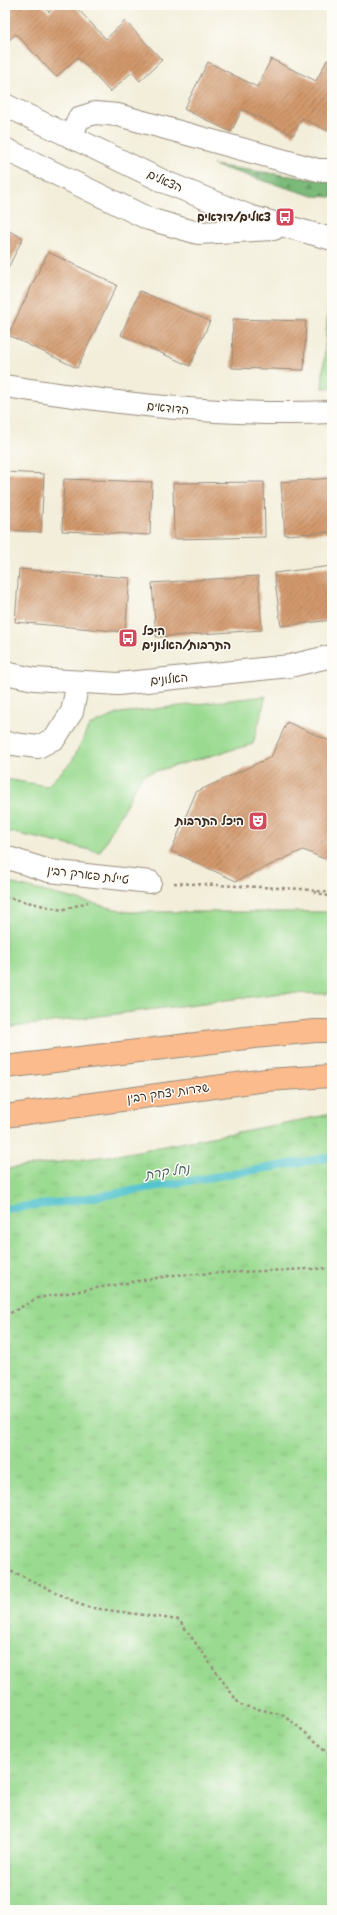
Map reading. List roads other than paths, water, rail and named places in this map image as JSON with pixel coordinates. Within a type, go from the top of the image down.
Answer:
[{"type":"main road","points":[[5,1067],[254,1037],[315,1031],[332,1031]]},
{"type":"main road","name":"שדרות יצחק רבין","points":[[5,1116],[266,1080],[332,1076]]},
{"type":"street","name":"הצאלים","points":[[5,104],[165,182],[249,216],[332,238]]},
{"type":"street","points":[[71,137],[79,118],[94,113],[118,115],[318,170],[332,170]]},
{"type":"street","points":[[5,149],[149,219],[198,233],[291,228]]},
{"type":"street","name":"הדודאים","points":[[5,386],[87,399],[205,411],[332,412]]},
{"type":"street","name":"האלונים","points":[[5,673],[34,679],[118,684],[290,666],[332,656]]},
{"type":"street","points":[[5,743],[38,747],[55,738],[72,712],[78,682]]},
{"type":"street","name":"טיילת פארק רבין","points":[[5,857],[48,871],[150,882]]},
{"type":"waterway","name":"נחל קרת","points":[[5,1209],[71,1201],[332,1157]]},
{"type":"place","name":"צאלים/דודאים","points":[[285,217]]},
{"type":"place","name":"היכל התרבות/האלונים","points":[[128,638]]},
{"type":"place","name":"היכל התרבות","points":[[258,821]]}]
